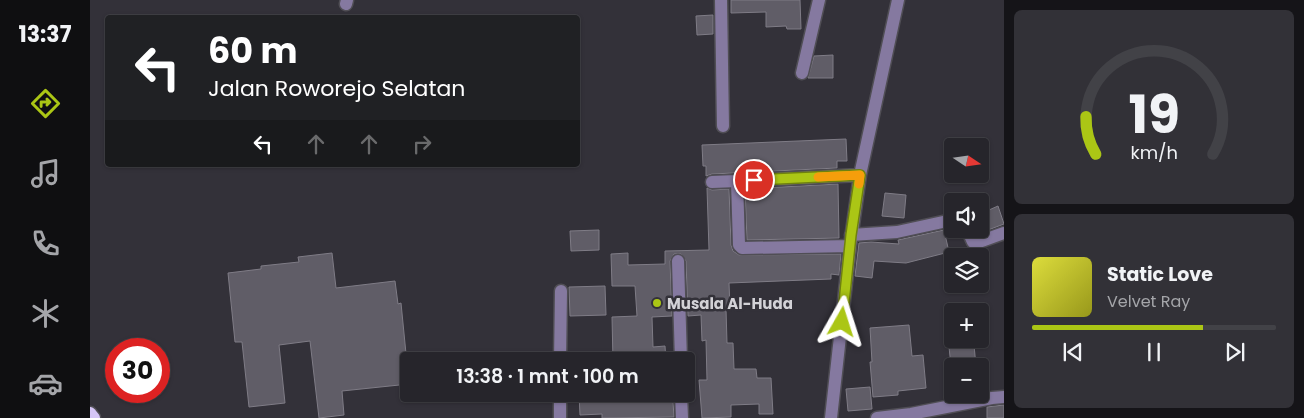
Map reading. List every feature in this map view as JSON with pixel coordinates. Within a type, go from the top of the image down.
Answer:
[{"type":"main road","points":[[90,413],[94,418]]},
{"type":"street","points":[[721,0],[723,126]]},
{"type":"street","points":[[802,73],[819,0]]},
{"type":"street","points":[[831,418],[860,175],[898,0]]},
{"type":"street","points":[[712,182],[860,175]]},
{"type":"street","points":[[737,181],[738,237],[739,246],[742,248],[851,241],[944,222]]},
{"type":"street","points":[[970,238],[972,242],[976,243],[1004,234]]},
{"type":"street","points":[[678,261],[681,352]]},
{"type":"street","points":[[560,352],[561,291]]},
{"type":"street","points":[[877,418],[911,414],[1004,397]]},
{"type":"street","points":[[560,402],[560,418]]},
{"type":"street","points":[[682,402],[682,418]]},
{"type":"building","points":[[731,0],[800,0],[801,29],[787,29],[786,26],[766,27],[766,12],[731,13]]},
{"type":"building","points":[[713,15],[713,34],[697,35],[696,16]]},
{"type":"building","points":[[833,55],[833,78],[808,78],[814,56]]},
{"type":"building","points":[[846,139],[847,161],[837,161],[837,168],[712,174],[706,176],[706,166],[703,166],[702,145]]},
{"type":"building","points":[[838,184],[839,238],[747,240],[745,189]]},
{"type":"building","points":[[707,188],[712,190],[729,189],[731,245],[733,251],[739,255],[841,254],[839,275],[831,274],[831,279],[729,283],[730,309],[726,309],[727,343],[733,343],[734,369],[756,369],[757,378],[771,378],[773,414],[759,414],[759,404],[731,405],[731,417],[702,418],[699,380],[707,380],[706,340],[702,341],[701,315],[688,316],[686,261],[681,254],[674,254],[670,261],[672,316],[652,317],[653,347],[665,346],[665,352],[613,352],[612,317],[637,316],[635,286],[612,286],[611,254],[628,253],[628,265],[665,264],[665,251],[709,250]]},
{"type":"building","points":[[885,193],[906,195],[904,218],[882,216]]},
{"type":"building","points":[[998,206],[1004,224],[989,230],[989,210]]},
{"type":"building","points":[[599,230],[599,250],[571,251],[570,231]]},
{"type":"building","points":[[944,230],[944,238],[946,238],[948,248],[944,248],[944,253],[906,263],[874,261],[872,278],[855,276],[859,243],[899,244],[898,240]]},
{"type":"building","points":[[332,253],[336,288],[395,281],[398,304],[401,303],[406,352],[400,352],[400,385],[342,391],[344,415],[319,418],[310,341],[279,345],[285,403],[249,407],[242,342],[235,342],[228,273],[261,269],[261,266],[299,262],[298,257]]},
{"type":"building","points":[[605,286],[606,315],[570,316],[569,287]]},
{"type":"building","points":[[909,325],[912,356],[923,355],[926,388],[898,391],[898,395],[873,397],[870,328]]},
{"type":"building","points":[[949,348],[974,348],[975,358],[950,358]]},
{"type":"building","points":[[870,387],[872,409],[848,411],[846,389]]},
{"type":"building","points":[[579,402],[673,402],[674,417],[602,418],[602,414],[580,415]]},
{"type":"building","points":[[1004,405],[1004,418],[987,418],[987,407]]},
{"type":"slow traffic","points":[[818,177],[860,175],[859,184]]},
{"type":"place","name":"Musala Al-Huda","points":[[657,303]]},
{"type":"route","points":[[754,180],[860,175],[851,235],[842,322]]}]
